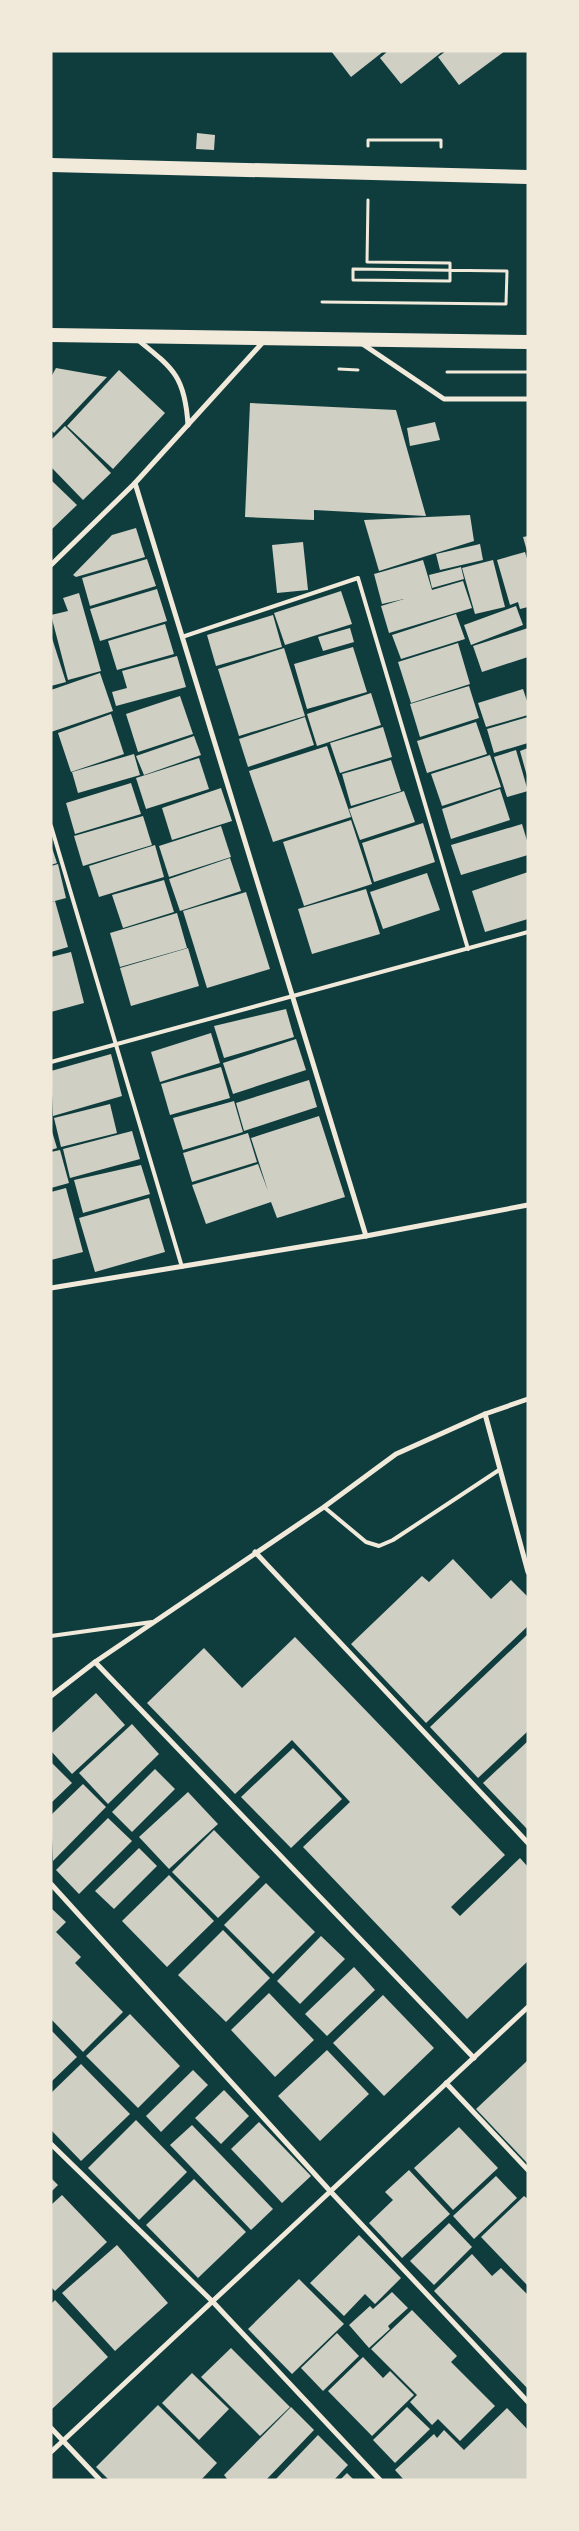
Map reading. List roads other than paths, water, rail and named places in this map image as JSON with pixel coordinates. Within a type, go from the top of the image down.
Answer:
[{"type":"highway","points":[[51,166],[528,177]]},
{"type":"highway","points":[[51,335],[528,342]]},
{"type":"street","points":[[134,336],[170,365],[186,404],[188,426]]},
{"type":"street","points":[[51,565],[134,483],[268,337]]},
{"type":"street","points":[[356,340],[444,398],[528,398]]},
{"type":"street","points":[[134,483],[366,1236]]},
{"type":"street","points":[[51,1288],[366,1236],[528,1205]]},
{"type":"street","points":[[51,1696],[96,1662],[255,1552],[324,1507],[396,1454],[485,1414],[528,1399]]},
{"type":"street","points":[[485,1414],[528,1572]]},
{"type":"street","points":[[255,1552],[528,1843]]},
{"type":"street","points":[[96,1662],[474,2058]]},
{"type":"street","points":[[51,1884],[331,2192],[528,2402]]},
{"type":"street","points":[[51,2452],[528,2007]]},
{"type":"street","points":[[446,2083],[528,2170]]},
{"type":"street","points":[[51,2144],[213,2302],[380,2480]]},
{"type":"street","points":[[51,2428],[100,2480]]},
{"type":"lane","points":[[182,637],[358,578],[468,948]]},
{"type":"lane","points":[[51,826],[182,1267]]},
{"type":"lane","points":[[51,1062],[528,932]]},
{"type":"lane","points":[[324,1507],[366,1542],[380,1546],[393,1540],[499,1470]]},
{"type":"lane","points":[[51,1636],[154,1622]]}]
